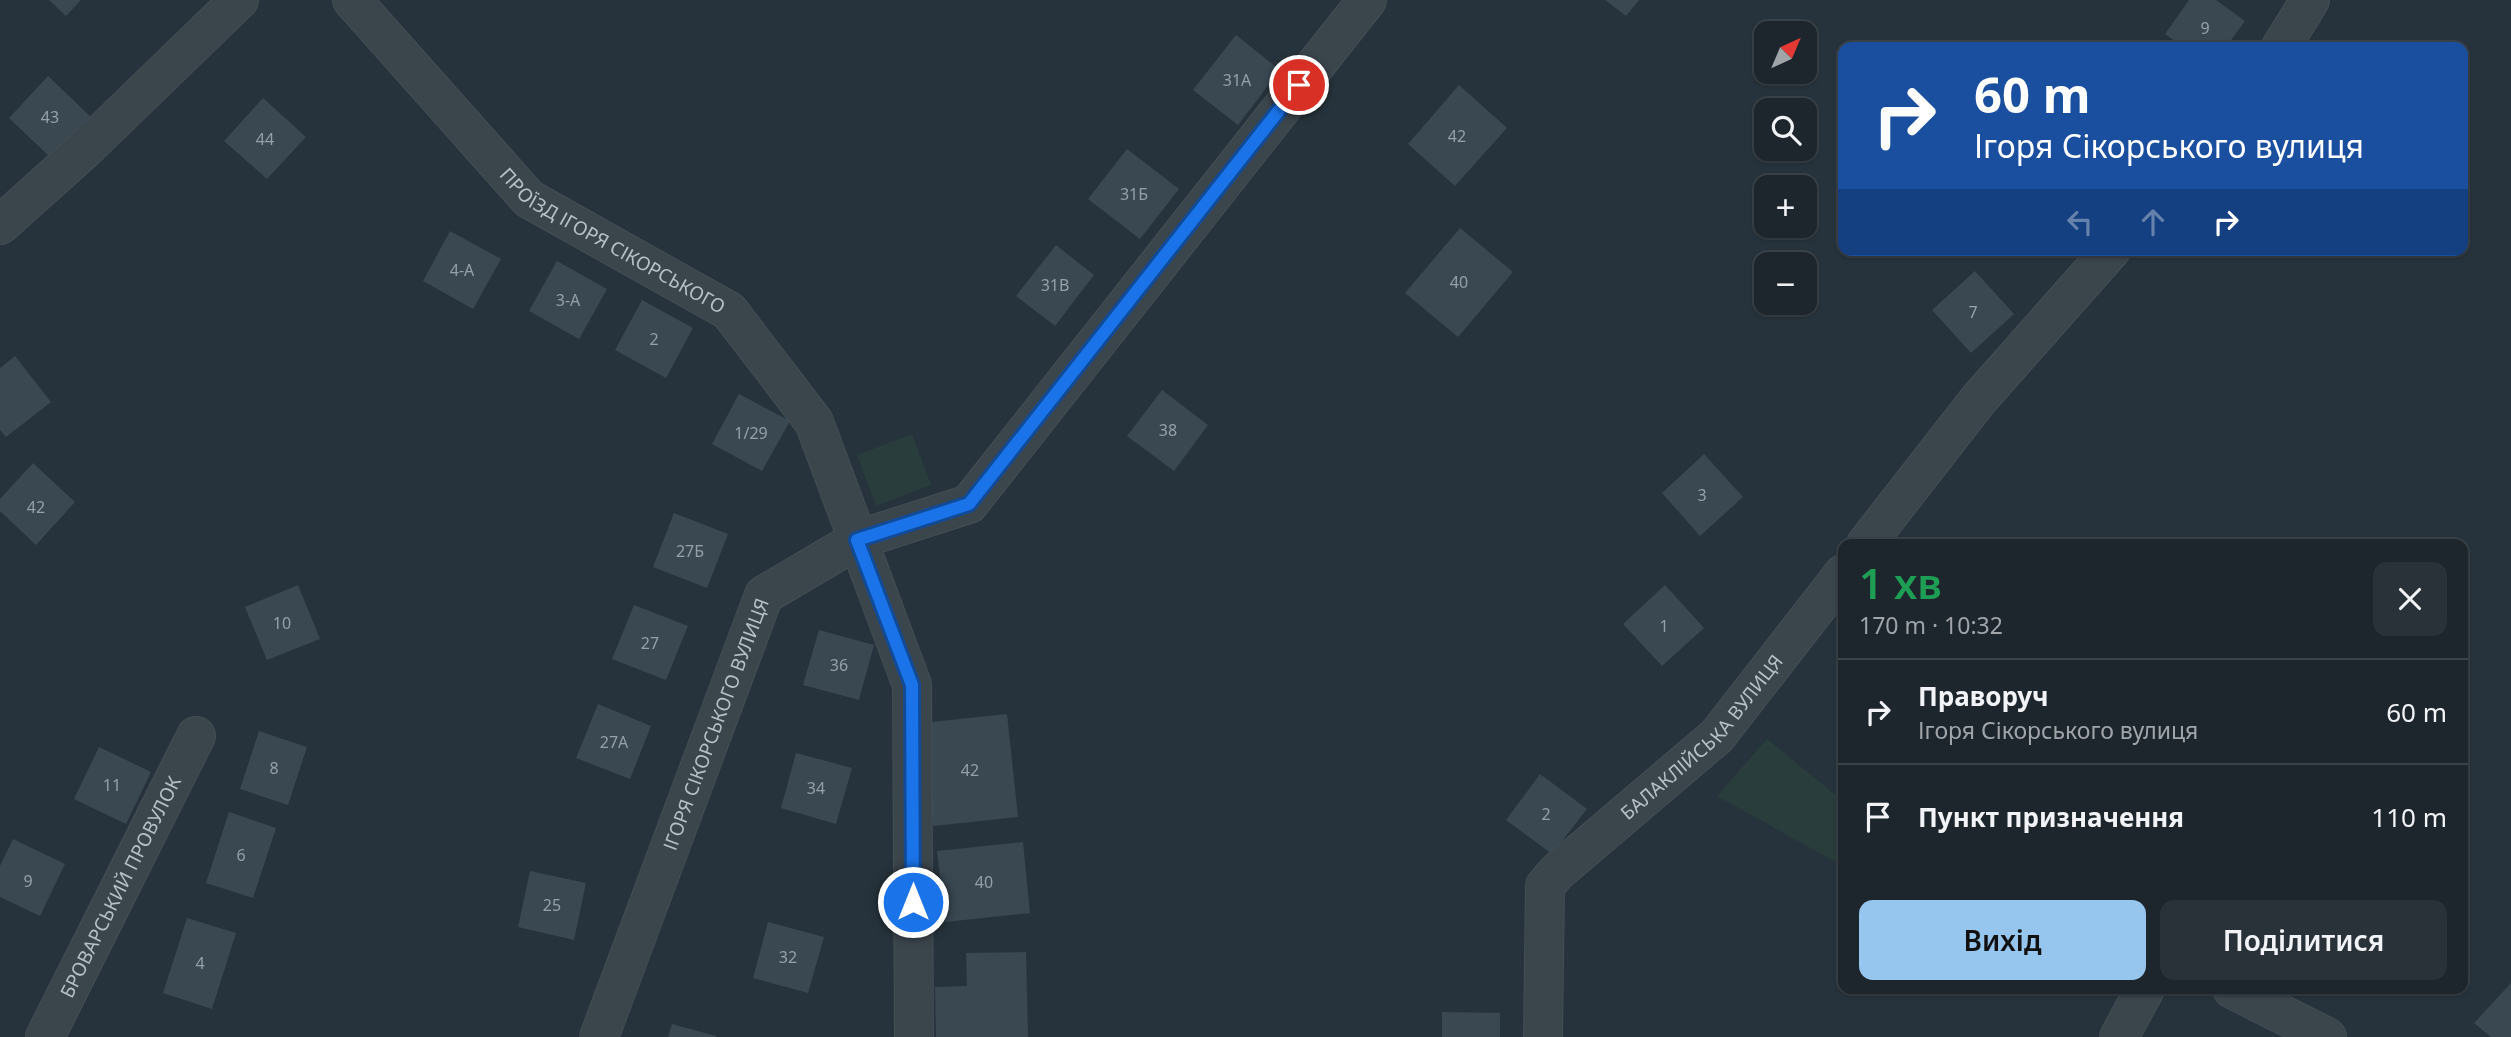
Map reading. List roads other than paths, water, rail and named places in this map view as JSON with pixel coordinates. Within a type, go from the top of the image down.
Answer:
[{"type":"street","name":"ПРОЇЗД ІГОРЯ СІКОРСЬКОГО","points":[[352,0],[529,199],[729,311],[814,422],[912,685],[914,1037]]},
{"type":"street","name":"ІГОРЯ СІКОРСЬКОГО ВУЛИЦЯ","points":[[599,1037],[764,594],[857,540],[969,504],[1367,0]]},
{"type":"street","points":[[2284,42],[2310,0]]},
{"type":"street","points":[[0,225],[85,149],[227,4]]},
{"type":"street","points":[[1870,539],[1979,399],[2106,256]]},
{"type":"street","name":"БАЛАКЛІЙСЬКА ВУЛИЦЯ","points":[[1543,1037],[1545,886],[1557,872],[1717,736],[1838,580]]},
{"type":"street","name":"БРОВАРСЬКИЙ ПРОВУЛОК","points":[[44,1037],[196,736]]},
{"type":"street","points":[[2119,1037],[2142,994]]},
{"type":"street","points":[[2242,994],[2327,1037]]}]
